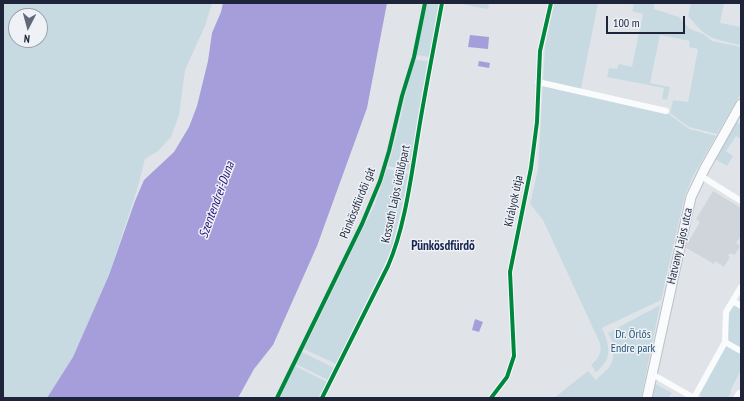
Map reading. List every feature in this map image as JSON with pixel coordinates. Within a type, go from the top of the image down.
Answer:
[{"type":"street","name":"Kossuth Lajos üdülőpart","points":[[322,398],[388,266],[396,245],[411,173],[442,3]]},
{"type":"street","name":"Királyok útja","points":[[491,398],[506,376],[514,356],[510,272],[531,168],[537,122],[540,51],[551,3]]},
{"type":"street","points":[[538,82],[666,110]]},
{"type":"street","name":"Hatvany Lajos utca","points":[[647,398],[691,198],[701,176],[741,104]]},
{"type":"street","points":[[701,176],[741,201]]},
{"type":"street","points":[[652,374],[694,398],[725,342],[726,312],[741,287]]},
{"type":"street","points":[[733,301],[741,306]]},
{"type":"street","points":[[725,342],[739,350]]},
{"type":"street","points":[[736,398],[739,393],[741,394]]},
{"type":"shaded area","points":[[713,191],[741,208],[741,236],[736,243],[740,246],[735,255],[730,253],[728,256],[730,257],[724,267],[715,261],[714,264],[685,247],[700,222],[696,219]]},
{"type":"green space","points":[[3,3],[212,3],[205,26],[185,70],[179,115],[171,137],[158,151],[145,159],[137,190],[109,275],[73,357],[47,398],[3,398]]},
{"type":"green space","points":[[427,3],[439,3],[430,57],[416,55]]},
{"type":"green space","points":[[457,3],[489,3],[488,9]]},
{"type":"green space","points":[[554,3],[598,3],[580,94],[666,112],[689,129],[716,136],[693,176],[685,195],[661,300],[602,328],[607,341],[608,352],[605,362],[596,372],[591,365],[600,354],[601,348],[599,341],[543,220],[530,204],[538,170],[545,47]]},
{"type":"green space","points":[[626,3],[654,3],[654,9],[679,17],[690,29],[703,34],[712,41],[741,47],[741,93],[717,134],[689,127],[670,113],[673,100],[688,102],[698,49],[689,47],[690,41],[660,35],[650,83],[670,87],[667,100],[662,99],[664,88],[607,77],[609,68],[617,69],[619,64],[632,67],[643,14],[632,11],[634,5]]},
{"type":"green space","points":[[691,3],[724,3],[720,23],[741,27],[741,45],[711,37],[700,29],[688,16]]},
{"type":"green space","points":[[415,60],[429,61],[410,171],[388,166],[397,134],[412,66]]},
{"type":"green space","points":[[737,122],[741,125],[741,139],[736,136],[726,151],[733,156],[727,166],[715,159]]},
{"type":"green space","points":[[387,169],[409,174],[392,249],[336,364],[304,349],[375,204]]},
{"type":"green space","name":"Dr. Örlős Endre park","points":[[660,305],[641,398],[554,398],[588,371],[596,380],[609,368],[612,362],[614,353],[613,345],[608,333]]},
{"type":"green space","points":[[736,305],[741,308],[741,370],[728,398],[704,398],[698,394],[729,339],[727,338],[727,324],[730,311]]},
{"type":"green space","points":[[302,352],[334,368],[328,380],[296,364]]},
{"type":"green space","points":[[295,366],[327,382],[319,398],[280,398]]},
{"type":"green space","points":[[654,383],[672,393],[668,398],[651,398]]},
{"type":"water","name":"Szentendrei-Duna","points":[[223,3],[387,3],[367,108],[317,246],[273,345],[254,369],[238,398],[47,398],[73,357],[109,275],[144,180],[174,152],[189,127],[197,106],[208,61],[212,33],[221,12]]},
{"type":"water","points":[[470,35],[489,37],[488,49],[468,47]]},
{"type":"water","points":[[479,61],[490,63],[489,68],[478,66]]},
{"type":"water","points":[[475,319],[483,322],[479,332],[472,330]]},
{"type":"cycle path","name":"Pünkösdfürdői gát","points":[[277,398],[362,224],[380,181],[402,96],[414,57],[425,3]]},
{"type":"cycle path","points":[[322,398],[388,266],[399,235],[410,185],[442,3]]},
{"type":"cycle path","points":[[491,398],[507,377],[514,356],[510,272],[531,168],[537,122],[540,51],[551,3]]},
{"type":"district","name":"Pünkösdfürdő","points":[[443,246]]}]
